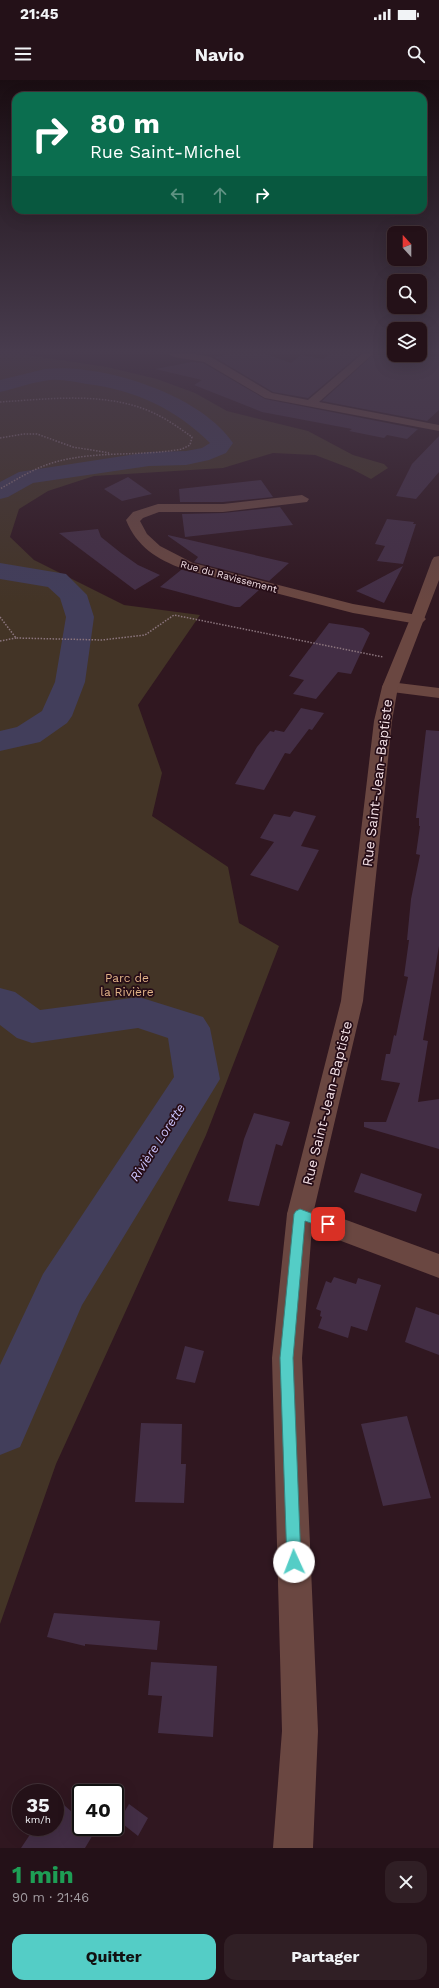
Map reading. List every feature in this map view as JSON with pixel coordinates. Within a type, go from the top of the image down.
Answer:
[{"type":"street","name":"Rue du Ravissement","points":[[302,500],[223,508],[158,508],[138,515],[133,520],[135,528],[147,543],[168,558],[188,566],[353,608],[418,619]]},
{"type":"street","name":"Rue Saint-Jean-Baptiste","points":[[293,1848],[300,1731],[286,1358],[300,1214],[352,1001],[383,722],[390,686],[418,619],[439,560]]},
{"type":"street","points":[[390,686],[439,693]]},
{"type":"street","points":[[300,1214],[439,1266]]},
{"type":"path","points":[[44,437],[73,447],[114,453]]},
{"type":"path","points":[[0,489],[34,469],[51,463],[93,455],[171,451],[182,449],[190,445],[191,437]]},
{"type":"path","points":[[0,640],[16,638],[102,640],[145,635],[174,615],[401,661]]},
{"type":"path","points":[[0,616],[16,638]]},
{"type":"green space","name":"Parc de la Rivière","points":[[0,437],[318,437],[353,455],[384,464],[388,468],[371,479],[352,469],[315,455],[273,453],[223,468],[94,476],[48,491],[19,509],[10,537],[34,560],[124,605],[200,615],[138,705],[162,773],[152,816],[228,867],[239,923],[279,946],[206,1135],[56,1464],[0,1624]]},
{"type":"building","points":[[395,437],[410,437],[407,439]]},
{"type":"building","points":[[439,437],[439,472],[416,499],[396,496],[412,464]]},
{"type":"building","points":[[128,477],[152,494],[122,501],[104,489]]},
{"type":"building","points":[[261,480],[273,497],[223,502],[180,502],[179,489]]},
{"type":"building","points":[[280,507],[293,525],[185,537],[182,514],[223,513]]},
{"type":"building","points":[[387,519],[414,522],[413,524],[416,524],[403,564],[377,561],[385,546],[375,544]]},
{"type":"building","points":[[98,529],[101,537],[121,553],[138,565],[160,575],[135,590],[59,533]]},
{"type":"building","points":[[168,535],[289,563],[269,581],[194,562],[198,557]]},
{"type":"building","points":[[403,566],[384,603],[356,591]]},
{"type":"building","points":[[181,570],[259,590],[240,607],[235,607],[160,587]]},
{"type":"building","points":[[329,623],[363,628],[370,633],[351,674],[338,672],[316,699],[293,694],[304,680],[289,676]]},
{"type":"building","points":[[301,708],[324,713],[312,730],[309,729],[290,754],[285,753],[264,790],[235,784],[257,747],[270,731],[274,732],[275,730],[284,732]]},
{"type":"building","points":[[426,730],[439,731],[439,946],[423,1040],[428,1041],[418,1102],[439,1099],[439,1149],[364,1127],[364,1122],[386,1122],[400,1083],[381,1080],[386,1054],[390,1054],[394,1035],[396,1036],[408,977],[404,976],[409,940],[407,940],[411,899],[420,855],[416,854],[420,826],[419,818],[416,818]]},
{"type":"building","points":[[294,811],[316,816],[301,846],[319,850],[298,891],[250,875],[274,842],[260,838],[274,814],[290,817]]},
{"type":"building","points":[[254,1113],[290,1122],[282,1146],[276,1144],[259,1206],[228,1201],[244,1139]]},
{"type":"building","points":[[361,1173],[422,1194],[416,1212],[354,1192]]},
{"type":"building","points":[[334,1277],[356,1284],[358,1278],[381,1285],[367,1331],[351,1326],[348,1338],[318,1328],[322,1317],[320,1316],[321,1311],[316,1309],[326,1281],[331,1283]]},
{"type":"building","points":[[416,1307],[439,1315],[439,1355],[405,1342]]},
{"type":"building","points":[[185,1346],[204,1351],[195,1383],[176,1379]]},
{"type":"building","points":[[407,1416],[431,1498],[383,1506],[361,1424]]},
{"type":"building","points":[[141,1423],[182,1424],[181,1464],[186,1464],[184,1503],[135,1502]]},
{"type":"building","points":[[54,1613],[160,1621],[157,1650],[85,1644],[85,1646],[47,1637]]},
{"type":"building","points":[[151,1662],[217,1666],[213,1737],[158,1733],[162,1696],[148,1695]]},
{"type":"building","points":[[129,1804],[148,1818],[138,1836],[124,1825],[124,1812]]},
{"type":"building","points":[[64,1805],[72,1812],[72,1836],[92,1836],[85,1848],[21,1848],[29,1836],[64,1836]]},
{"type":"waterway","name":"Rivière Lorette","points":[[0,492],[27,477],[149,459],[186,458],[209,453],[218,448],[222,443],[215,437]]},
{"type":"waterway","name":"Rivière Lorette","points":[[0,571],[56,580],[73,595],[80,617],[70,682],[56,716],[28,735],[0,741]]},
{"type":"waterway","name":"Rivière Lorette","points":[[0,1003],[32,1027],[139,1012],[188,1028],[197,1079],[62,1291],[0,1427]]},
{"type":"route","points":[[294,1562],[286,1358],[300,1214],[328,1224]]}]
